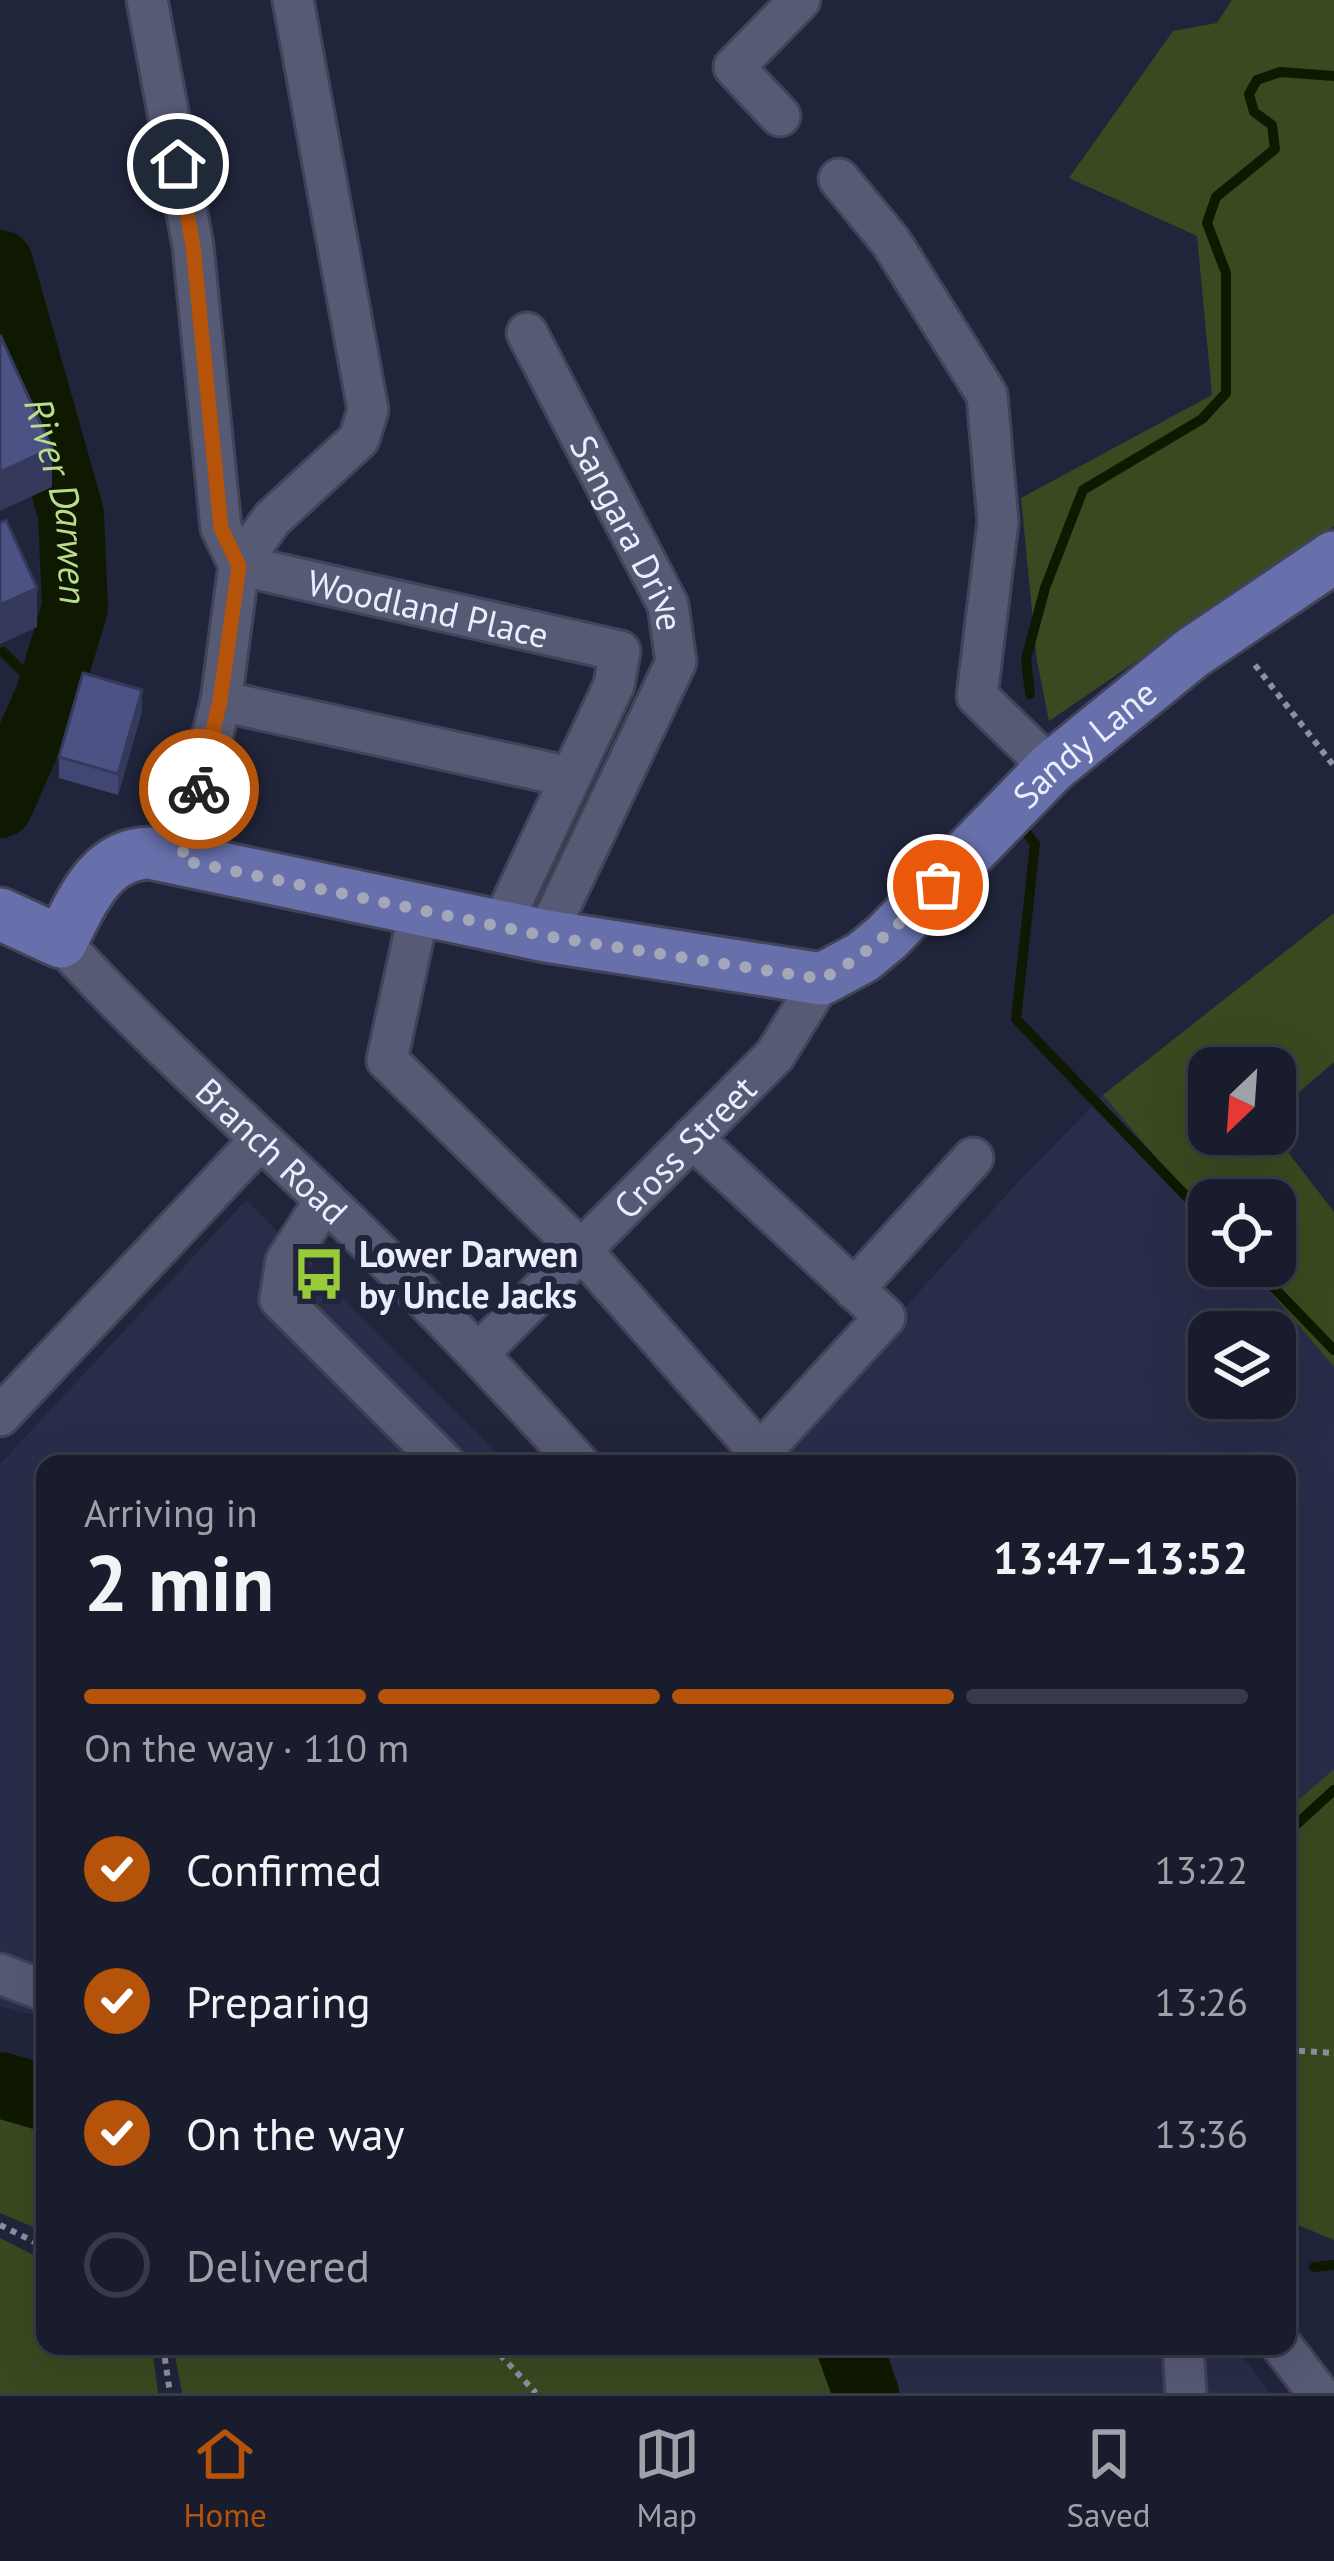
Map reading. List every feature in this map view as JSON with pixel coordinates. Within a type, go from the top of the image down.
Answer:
[{"type":"main road","name":"Sandy Lane","points":[[822,979],[887,938],[1051,768],[1226,630],[1334,557]]},
{"type":"main road","points":[[0,914],[61,942],[82,902],[111,863],[134,854],[523,932],[822,979]]},
{"type":"street","points":[[147,0],[193,246],[221,528],[239,566]]},
{"type":"street","points":[[181,860],[220,701],[239,566],[272,519],[359,439],[368,410],[293,0]]},
{"type":"street","points":[[780,116],[734,67],[800,0]]},
{"type":"street","points":[[839,179],[891,242],[987,395],[998,522],[977,696],[1051,768]]},
{"type":"street","name":"Sangara Drive","points":[[523,932],[676,662],[668,604],[527,333]]},
{"type":"street","name":"Woodland Place","points":[[239,566],[620,651],[614,685],[571,777]]},
{"type":"street","points":[[220,701],[571,777],[523,932]]},
{"type":"street","points":[[419,910],[387,1060],[583,1252],[761,1455]]},
{"type":"street","name":"Branch Road","points":[[61,942],[143,1029],[479,1353],[571,1455]]},
{"type":"street","name":"Cross Street","points":[[479,1353],[775,1055],[822,979]]},
{"type":"street","points":[[692,1138],[885,1317],[768,1455]]},
{"type":"street","points":[[0,1416],[260,1140]]},
{"type":"street","points":[[854,1289],[973,1158]]},
{"type":"street","points":[[325,1200],[286,1261],[280,1299],[436,1455]]},
{"type":"street","points":[[0,1974],[36,1988]]},
{"type":"street","points":[[1184,2355],[1186,2393]]},
{"type":"street","points":[[1289,2355],[1318,2393]]},
{"type":"path","points":[[1226,630],[1334,766]]},
{"type":"path","points":[[1296,2051],[1334,2053]]},
{"type":"path","points":[[0,2225],[36,2243]]},
{"type":"path","points":[[165,2355],[170,2393]]},
{"type":"path","points":[[500,2355],[536,2393]]},
{"type":"shaded area","points":[[1103,1095],[1188,1195],[1188,1287],[1266,1287],[1286,1311],[1188,1311],[1188,1419],[1296,1419],[1296,1322],[1334,1367],[1334,1769],[1296,1802],[1296,1455],[775,1452],[1018,1182]]},
{"type":"shaded area","points":[[246,1200],[499,1455],[36,1455],[36,2016],[0,2006],[0,1464]]},
{"type":"shaded area","points":[[884,2355],[1242,2355],[1270,2393],[896,2393]]},
{"type":"green space","points":[[1232,0],[1334,0],[1334,526],[1049,721],[1037,661],[1021,498],[1212,395],[1197,236],[1069,178],[1173,31],[1217,23]]},
{"type":"green space","points":[[1334,913],[1334,1062],[1296,1095],[1296,1047],[1188,1047],[1188,1155],[1290,1155],[1334,1212],[1334,1367],[1296,1322],[1296,1311],[1286,1311],[1266,1287],[1296,1287],[1296,1179],[1188,1179],[1188,1195],[1103,1095]]},
{"type":"green space","points":[[1334,1769],[1334,2240],[1296,2226],[1296,1802]]},
{"type":"green space","points":[[0,2094],[36,2106],[36,2228],[0,2213]]},
{"type":"green space","points":[[0,2238],[36,2256],[36,2355],[153,2355],[158,2393],[0,2393]]},
{"type":"green space","points":[[175,2355],[823,2355],[838,2393],[182,2393]]},
{"type":"building","points":[[0,335],[52,448],[0,472]]},
{"type":"building","points":[[6,520],[37,588],[0,605],[0,523]]},
{"type":"building","points":[[83,673],[142,690],[118,774],[59,757]]},
{"type":"waterway","points":[[1030,694],[1026,659],[1045,588],[1083,490],[1202,419],[1226,393],[1226,273],[1207,223],[1216,197],[1275,149],[1272,125],[1254,112],[1249,94],[1257,80],[1280,72],[1334,76]]},
{"type":"waterway","name":"River Darwen","points":[[0,263],[71,514],[75,608],[48,697],[0,805]]},
{"type":"waterway","points":[[3,652],[48,697]]},
{"type":"waterway","points":[[1026,832],[1035,844],[1016,1019],[1188,1198]]},
{"type":"waterway","points":[[1273,1287],[1334,1350]]},
{"type":"waterway","points":[[1296,1825],[1334,1790]]},
{"type":"waterway","name":"River Darwen","points":[[0,2085],[36,2095]]},
{"type":"waterway","points":[[1314,2267],[1334,2265]]},
{"type":"waterway","name":"River Darwen","points":[[852,2355],[866,2393]]},
{"type":"way so far","points":[[199,789],[181,860],[545,936],[822,979],[887,938],[938,885]]},
{"type":"place","name":"Lower Darwen by Uncle Jacks","points":[[319,1274]]},
{"type":"route","points":[[178,164],[193,246],[221,528],[239,566],[220,701],[199,789]]}]
